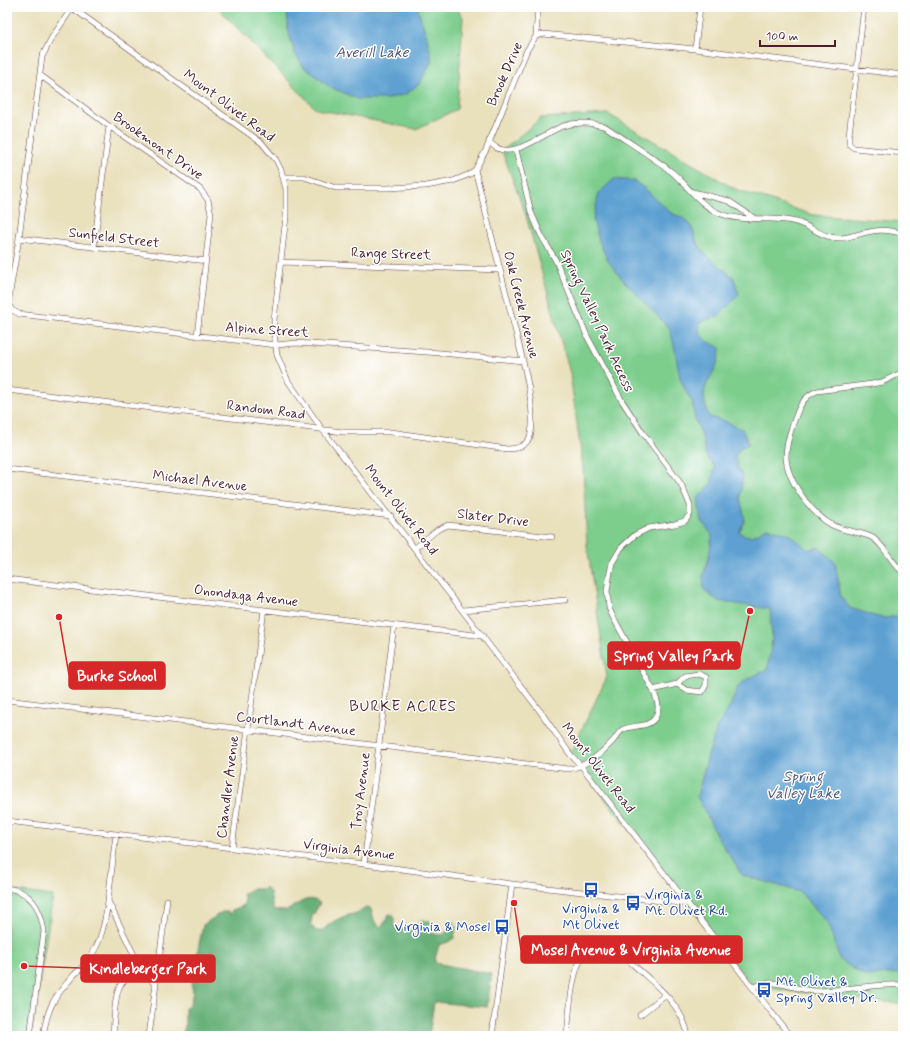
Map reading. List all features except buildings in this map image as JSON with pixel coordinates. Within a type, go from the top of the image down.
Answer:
[{"type":"street","points":[[19,238],[42,57],[46,48],[72,7]]},
{"type":"street","name":"Mount Olivet Road","points":[[72,7],[262,143],[276,160],[284,177],[287,209],[274,320],[274,332],[277,355],[288,381],[322,429],[483,636],[570,754],[582,767],[788,1035]]},
{"type":"street","points":[[536,36],[538,7]]},
{"type":"street","points":[[695,49],[700,7]]},
{"type":"street","points":[[864,7],[849,135],[850,146],[854,148],[903,154]]},
{"type":"street","name":"Brook Drive","points":[[474,170],[483,156],[527,50],[536,36],[543,34],[549,33],[695,49],[903,75]]},
{"type":"street","name":"Brookmont Drive","points":[[40,75],[109,126],[188,180],[204,194],[208,200],[211,214],[197,336]]},
{"type":"street","points":[[489,142],[495,148],[502,151],[516,150],[563,126],[582,122],[598,124],[606,127],[652,157],[681,180],[701,202],[720,214],[742,219],[754,218],[796,222],[834,238],[845,238],[878,230],[886,230],[903,234]]},
{"type":"street","points":[[94,247],[109,126]]},
{"type":"street","name":"Spring Valley Park Access","points":[[516,150],[531,212],[541,235],[556,262],[588,336],[618,395],[643,433],[681,484],[690,505],[690,514],[685,521],[676,524],[649,528],[634,535],[621,548],[612,563],[607,591],[612,615],[653,690],[658,706],[658,712],[654,720],[646,724],[621,731],[608,746],[582,767]]},
{"type":"street","points":[[284,177],[304,177],[336,188],[388,188],[426,186],[444,183],[470,174],[474,170]]},
{"type":"street","name":"Oak Creek Avenue","points":[[474,170],[523,361],[528,386],[531,419],[529,438],[522,446]]},
{"type":"street","points":[[692,192],[729,201],[754,218]]},
{"type":"street","name":"Sunfield Street","points":[[19,238],[206,261]]},
{"type":"street","name":"Alpine Street","points":[[19,238],[8,304],[12,310],[19,314],[276,345],[296,343],[418,351],[523,361]]},
{"type":"street","name":"Range Street","points":[[281,262],[500,270]]},
{"type":"street","points":[[903,372],[882,382],[812,393],[803,401],[798,409],[790,433],[786,454],[787,465],[794,481],[812,509],[820,517],[837,528],[854,531],[872,538],[884,547],[898,568],[903,572]]},
{"type":"street","name":"Random Road","points":[[7,390],[349,432],[391,432],[507,449],[522,446]]},
{"type":"street","name":"Michael Avenue","points":[[7,469],[391,516]]},
{"type":"street","name":"Slater Drive","points":[[415,548],[437,530],[448,525],[552,538]]},
{"type":"street","name":"Onondaga Avenue","points":[[7,579],[483,636]]},
{"type":"street","points":[[463,610],[564,600]]},
{"type":"street","name":"Chandler Avenue","points":[[232,848],[264,610]]},
{"type":"street","name":"Troy Avenue","points":[[364,864],[394,625]]},
{"type":"street","points":[[653,690],[678,684],[685,676],[699,674],[706,677],[706,685],[702,692],[686,690],[678,684]]},
{"type":"street","name":"Courtlandt Avenue","points":[[7,700],[568,769],[582,767]]},
{"type":"street","name":"Virginia Avenue","points":[[7,821],[364,864],[512,884],[688,904]]},
{"type":"street","points":[[44,1036],[48,1013],[54,998],[89,959],[104,926],[116,834]]},
{"type":"street","points":[[492,1036],[512,884]]},
{"type":"street","points":[[7,888],[26,894],[31,899],[41,917],[44,931],[30,1036]]},
{"type":"street","points":[[149,1036],[168,900]]},
{"type":"street","points":[[108,901],[134,954],[142,968],[156,986]]},
{"type":"street","points":[[567,1036],[576,968],[584,954],[594,951],[605,952],[626,958],[665,995],[678,1010],[683,1019],[688,1036]]},
{"type":"street","points":[[113,1036],[114,1012],[120,984],[129,977],[137,974],[142,968]]},
{"type":"street","points":[[753,988],[762,984],[774,983],[814,991],[880,984],[903,985]]},
{"type":"street","points":[[640,1015],[665,995]]},
{"type":"green space","points":[[217,7],[456,7],[463,17],[457,109],[416,129],[316,109]]},
{"type":"green space","points":[[608,114],[735,189],[813,215],[903,222],[903,1004],[753,987],[570,754],[607,677],[587,546],[583,467],[570,373],[525,212],[502,151],[541,118]]},
{"type":"green space","points":[[266,887],[270,892],[273,910],[287,911],[303,901],[311,899],[320,903],[312,917],[311,925],[316,931],[322,931],[336,920],[365,908],[371,909],[374,920],[380,927],[386,921],[389,914],[393,915],[394,926],[406,930],[415,928],[421,920],[430,921],[431,933],[439,935],[444,934],[450,923],[454,922],[456,928],[454,938],[439,945],[435,963],[492,974],[487,1007],[434,1002],[429,1036],[182,1036],[185,1026],[185,1008],[190,1004],[193,992],[189,973],[196,959],[203,925],[222,912],[228,912],[230,915],[232,910],[243,906],[245,901],[243,894],[251,889],[261,889]]},
{"type":"green space","points":[[7,890],[53,896],[31,1036],[7,1036]]},
{"type":"water","name":"Averill Lake","points":[[287,7],[417,7],[427,37],[432,61],[419,84],[406,94],[387,99],[358,99],[330,87],[304,67],[295,54],[288,30]]},
{"type":"water","name":"Spring Valley Lake","points":[[614,179],[634,181],[644,188],[671,213],[683,218],[691,225],[697,242],[705,254],[734,278],[739,295],[718,316],[700,322],[699,333],[706,340],[720,348],[718,361],[704,392],[709,417],[725,421],[742,429],[749,444],[741,447],[735,456],[738,468],[743,477],[740,497],[745,520],[739,532],[750,536],[767,528],[790,534],[808,550],[819,547],[835,562],[841,597],[850,608],[878,617],[886,618],[903,615],[903,973],[865,976],[840,960],[827,922],[800,892],[742,875],[717,836],[697,796],[717,727],[730,706],[738,687],[747,679],[767,670],[772,641],[770,609],[718,601],[704,590],[703,577],[709,556],[712,535],[700,518],[698,498],[711,484],[715,467],[706,456],[701,433],[695,420],[692,401],[680,378],[670,329],[623,280],[608,261],[599,241],[593,219],[599,193]]},
{"type":"place","name":"Spring Valley Park","points":[[750,611]]},
{"type":"place","name":"Burke School","points":[[59,617]]},
{"type":"place","name":"Virginia & Mt Olivet","points":[[591,890]]},
{"type":"place","name":"Mosel Avenue & Virginia Avenue","points":[[514,903]]},
{"type":"place","name":"Virginia & Mt. Olivet Rd.","points":[[633,903]]},
{"type":"place","name":"Virginia & Mosel","points":[[502,927]]},
{"type":"place","name":"Kindleberger Park","points":[[24,966]]},
{"type":"place","name":"Mt. Olivet & Spring Valley Dr.","points":[[764,990]]},
{"type":"district","name":"BURKE ACRES","points":[[403,707]]}]
